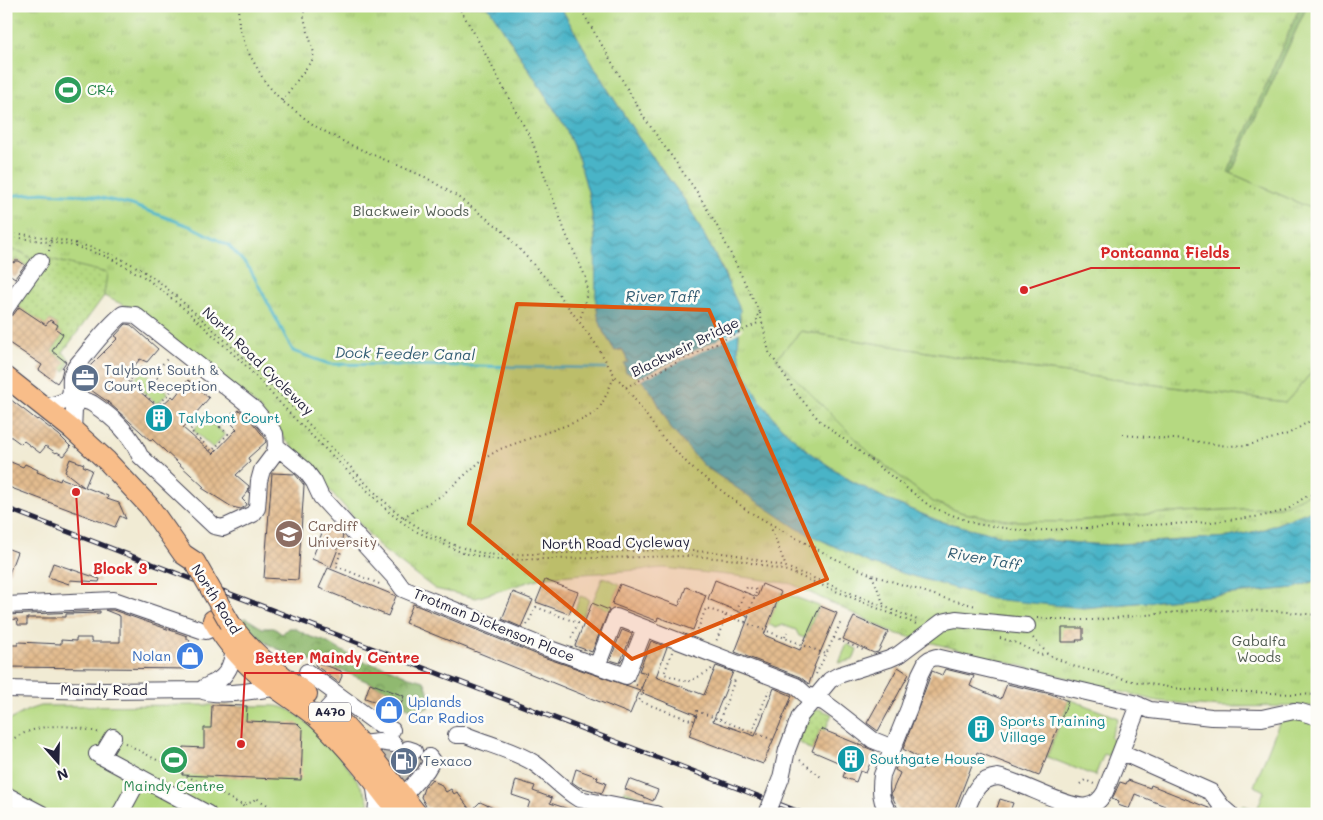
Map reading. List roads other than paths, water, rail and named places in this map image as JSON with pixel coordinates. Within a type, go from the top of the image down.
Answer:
[{"type":"main road","name":"North Road","points":[[6,377],[73,430],[128,482],[179,548],[183,568],[220,623],[234,652],[251,669],[318,719],[343,744],[373,780],[402,763]]},
{"type":"main road","name":"North Road","points":[[220,623],[239,635],[263,660],[333,703],[402,763],[417,814]]},
{"type":"street","points":[[8,301],[44,258]]},
{"type":"street","points":[[44,406],[62,402],[75,395],[91,402],[127,433],[140,456],[214,526],[223,528],[253,514],[257,508],[259,481],[262,470],[274,454],[276,446],[275,434],[254,409],[135,315],[123,314],[101,335],[70,376],[75,395],[73,430]]},
{"type":"street","name":"Trotman Dickenson Place","points":[[276,446],[304,470],[314,482],[322,497],[395,578],[402,589],[499,629],[626,676],[645,628]]},
{"type":"street","points":[[6,596],[53,592]]},
{"type":"street","points":[[6,605],[108,599],[143,609],[201,630],[206,630],[220,623]]},
{"type":"street","points":[[597,666],[616,617],[796,686],[825,703],[872,740],[886,745]]},
{"type":"street","points":[[767,814],[800,716],[830,680],[839,675],[898,655],[942,622],[956,619],[1030,622]]},
{"type":"street","points":[[201,690],[224,676],[230,666],[234,652]]},
{"type":"street","points":[[890,814],[882,801],[880,784],[886,745],[926,662],[936,657],[1139,705],[1150,710],[1211,717],[1262,718],[1280,713],[1294,712],[1317,717]]},
{"type":"street","points":[[307,672],[333,703],[375,722],[402,763]]},
{"type":"street","name":"Maindy Road","points":[[6,689],[201,690],[207,693],[243,692],[275,688]]},
{"type":"street","points":[[965,814],[975,788],[985,780],[994,778],[1004,778],[1078,807],[1092,805],[1105,792],[1139,705]]},
{"type":"street","points":[[456,735],[466,735],[526,758],[541,768],[569,794],[579,799],[645,813]]},
{"type":"street","points":[[113,737],[99,756],[208,814]]},
{"type":"street","points":[[1121,752],[1211,792],[1230,814]]},
{"type":"street","points":[[120,814],[140,777]]},
{"type":"street","points":[[373,780],[377,794],[376,814]]},
{"type":"street","points":[[6,795],[42,814]]},
{"type":"water","name":"River Taff","points":[[488,6],[560,6],[605,85],[638,137],[686,202],[716,257],[740,309],[738,350],[743,370],[760,401],[780,426],[810,453],[850,480],[890,501],[939,521],[1007,537],[1105,545],[1229,537],[1262,530],[1317,508],[1317,580],[1295,588],[1083,608],[991,599],[871,564],[798,529],[704,466],[672,430],[653,394],[638,376],[626,372],[624,363],[628,362],[623,350],[615,351],[603,331],[596,303],[595,235],[589,195],[578,157],[563,123]]},
{"type":"waterway","name":"Dock Feeder Canal","points":[[6,196],[42,193],[89,195],[132,205],[192,227],[228,245],[250,269],[293,351],[329,364],[606,368]]},
{"type":"tunnel","points":[[396,745],[402,747],[422,771],[420,777]]},
{"type":"tunnel","points":[[386,751],[409,779]]},
{"type":"railway","points":[[6,508],[805,814]]},
{"type":"place","name":"CR4","points":[[68,90]]},
{"type":"place","name":"Pontcanna Fields","points":[[1024,290]]},
{"type":"place","name":"Talybont South & Court Reception","points":[[85,378]]},
{"type":"place","name":"Talybont Court","points":[[159,418]]},
{"type":"place","name":"Block 3","points":[[76,492]]},
{"type":"place","name":"Cardiff University","points":[[289,534]]},
{"type":"place","name":"Nolan","points":[[190,656]]},
{"type":"place","name":"Uplands Car Radios","points":[[389,710]]},
{"type":"place","name":"Sports Training Village","points":[[981,729]]},
{"type":"place","name":"Better Maindy Centre","points":[[241,744]]},
{"type":"place","name":"Southgate House","points":[[851,759]]},
{"type":"place","name":"Maindy Centre","points":[[174,760]]},
{"type":"place","name":"Texaco","points":[[404,761]]},
{"type":"park label","name":"Blackweir Woods","points":[[411,211]]},
{"type":"park label","name":"Gabalfa Woods","points":[[1259,650]]}]
